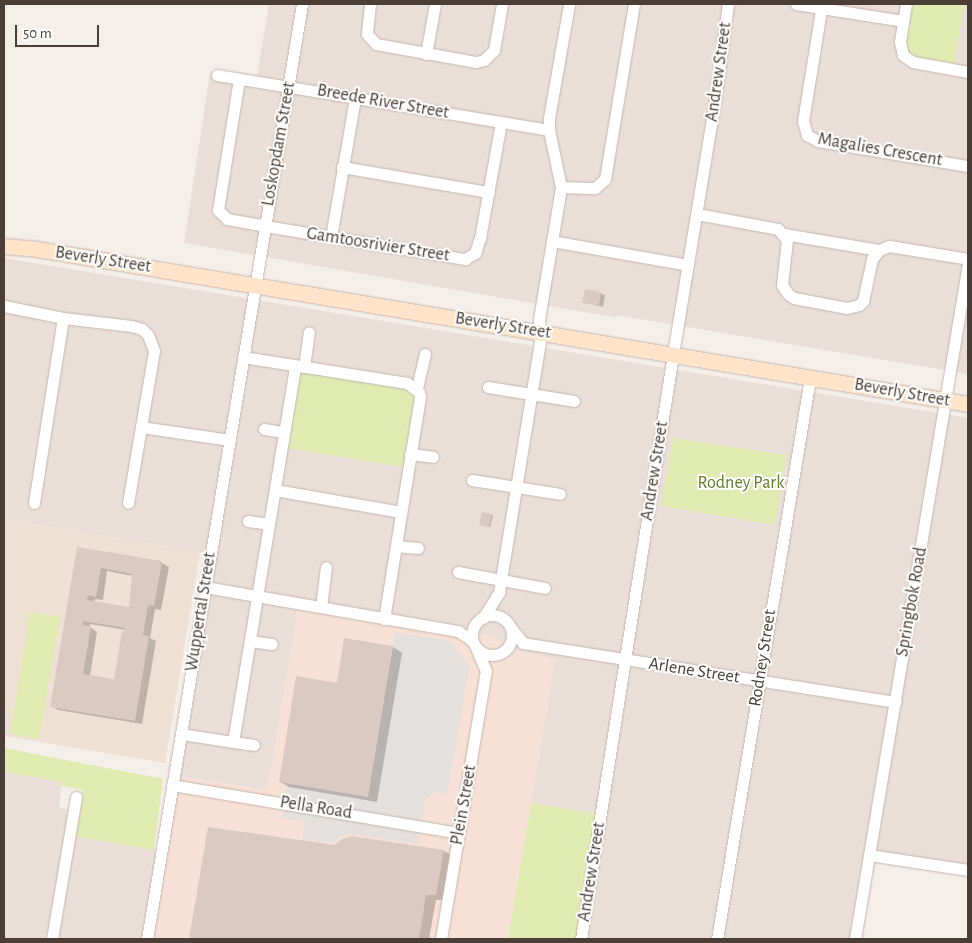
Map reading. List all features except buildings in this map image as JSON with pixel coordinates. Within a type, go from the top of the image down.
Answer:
[{"type":"street","name":"Loskopdam Street","points":[[256,285],[302,4]]},
{"type":"street","points":[[370,4],[366,25],[367,34],[371,40],[383,47],[476,62],[484,60],[494,50],[502,4]]},
{"type":"street","points":[[426,54],[435,4]]},
{"type":"street","points":[[486,671],[474,644],[472,634],[499,592],[532,394],[540,342],[539,319],[561,187],[549,130],[549,118],[569,4]]},
{"type":"street","points":[[561,187],[595,188],[605,179],[634,4]]},
{"type":"street","name":"Andrew Street","points":[[581,939],[673,354],[697,214],[728,4]]},
{"type":"street","points":[[796,4],[822,6],[903,21]]},
{"type":"street","points":[[906,4],[900,47],[906,58],[913,62],[968,72]]},
{"type":"street","name":"Magalies Crescent","points":[[822,6],[803,121],[807,135],[818,141],[968,166]]},
{"type":"street","name":"Breede River Street","points":[[217,75],[549,130]]},
{"type":"street","name":"Gamtoosrivier Street","points":[[239,78],[218,210],[227,219],[265,226],[466,259],[477,248],[501,122]]},
{"type":"street","points":[[331,237],[355,98]]},
{"type":"street","points":[[342,167],[489,192]]},
{"type":"street","points":[[697,214],[771,227],[784,234],[879,250]]},
{"type":"street","points":[[784,234],[787,247],[782,285],[788,294],[794,298],[847,308],[859,305],[863,301],[872,258],[879,250],[889,246],[968,258]]},
{"type":"street","name":"Beverly Street","points":[[4,238],[37,249]]},
{"type":"street","points":[[552,241],[688,265]]},
{"type":"street","name":"Beverly Street","points":[[4,246],[37,249],[968,404]]},
{"type":"street","name":"Springbok Road","points":[[855,939],[968,264]]},
{"type":"street","name":"Wuppertal Street","points":[[147,939],[256,285]]},
{"type":"street","points":[[4,306],[64,318],[132,326],[142,329],[148,335],[154,351],[128,503]]},
{"type":"street","points":[[34,503],[64,318]]},
{"type":"street","points":[[233,742],[284,432],[309,332]]},
{"type":"street","points":[[384,619],[420,397],[417,388],[425,354]]},
{"type":"street","points":[[244,357],[407,383],[417,388]]},
{"type":"street","name":"Rodney Street","points":[[717,939],[810,378]]},
{"type":"street","points":[[488,387],[574,401]]},
{"type":"street","points":[[141,427],[230,440]]},
{"type":"street","points":[[264,429],[284,432]]},
{"type":"street","points":[[410,454],[433,457]]},
{"type":"street","points":[[472,480],[560,494]]},
{"type":"street","points":[[275,490],[401,512]]},
{"type":"street","points":[[248,521],[269,524]]},
{"type":"street","points":[[396,546],[418,548]]},
{"type":"street","points":[[321,607],[326,567]]},
{"type":"street","points":[[458,572],[545,588]]},
{"type":"street","points":[[205,587],[458,631],[486,655],[500,654],[523,643],[509,625],[496,615],[480,620],[458,631]]},
{"type":"street","points":[[499,592],[512,642],[500,654]]},
{"type":"street","points":[[250,641],[272,644]]},
{"type":"street","name":"Arlene Street","points":[[523,643],[894,702]]},
{"type":"street","name":"Plein Street","points":[[445,939],[458,833],[486,671],[500,654]]},
{"type":"street","points":[[181,734],[254,746]]},
{"type":"street","name":"Pella Road","points":[[172,785],[458,833]]},
{"type":"street","points":[[52,939],[76,797]]},
{"type":"street","points":[[869,855],[968,870]]},
{"type":"shaded area","points":[[269,4],[303,6],[304,4],[968,4],[968,374],[622,316],[613,317],[184,243],[210,73],[256,81]]},
{"type":"shaded area","points":[[4,258],[968,418],[968,867],[869,851],[855,939],[581,939],[597,814],[531,803],[555,659],[512,650],[492,636],[299,604],[267,790],[174,776],[210,554],[4,519]]},
{"type":"shaded area","points":[[4,519],[200,552],[165,763],[4,736]]},
{"type":"shaded area","points":[[299,603],[493,636],[512,650],[555,659],[508,939],[147,939],[174,776],[267,790]]},
{"type":"shaded area","points":[[395,632],[451,641],[469,667],[447,794],[434,792],[425,801],[417,844],[347,834],[339,837],[334,843],[302,839],[305,822],[282,818],[287,784],[368,797]]},
{"type":"shaded area","points":[[4,772],[62,782],[59,808],[75,810],[70,835],[161,851],[146,939],[4,939]]},
{"type":"green space","points":[[910,4],[964,4],[954,65],[914,58],[908,55],[904,40]]},
{"type":"green space","points":[[303,372],[412,391],[414,398],[403,467],[286,448],[298,377]]},
{"type":"green space","name":"Rodney Park","points":[[673,438],[786,455],[775,525],[661,506]]},
{"type":"green space","points":[[30,612],[60,617],[39,739],[10,734]]},
{"type":"green space","points":[[4,748],[163,779],[154,850],[73,836],[83,790],[62,786],[62,782],[4,772]]},
{"type":"green space","points":[[531,803],[598,814],[576,939],[508,939]]}]
